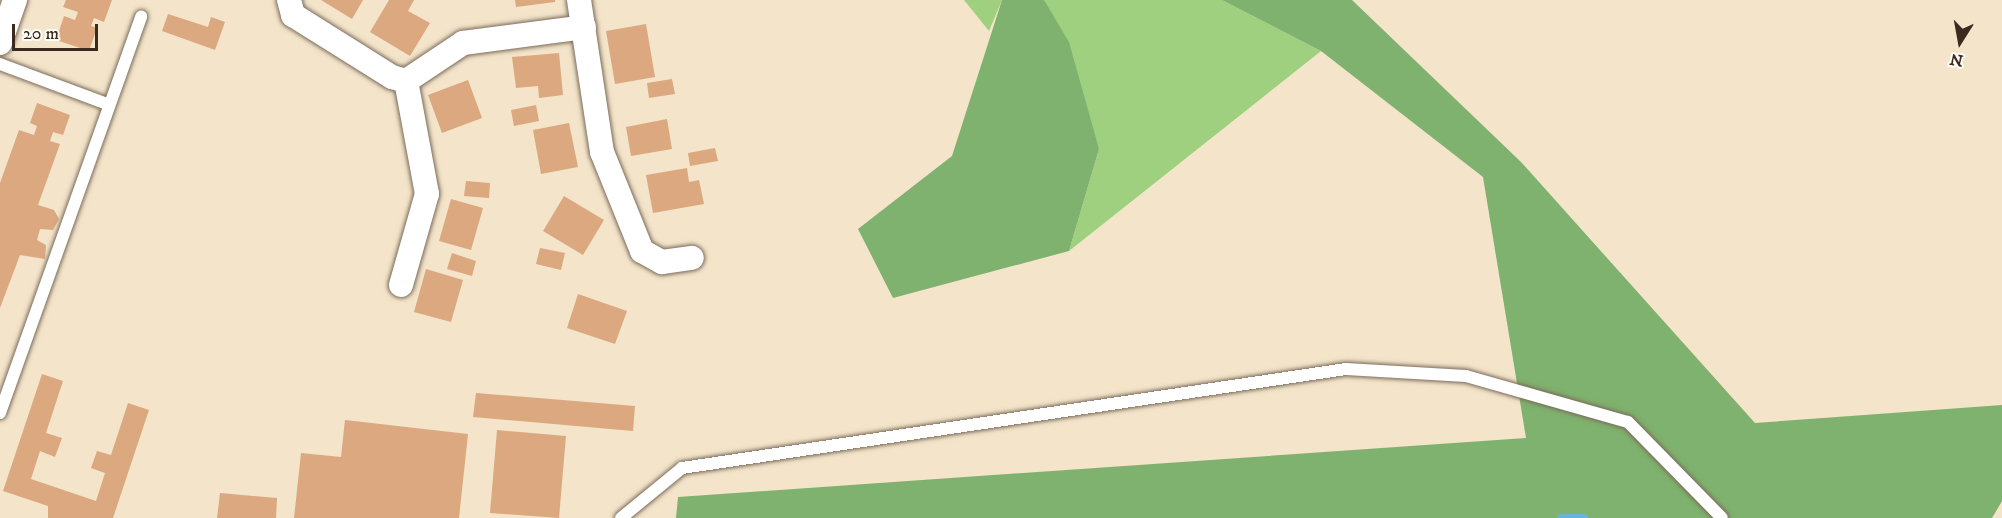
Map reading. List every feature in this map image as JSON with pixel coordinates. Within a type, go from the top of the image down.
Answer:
[{"type":"street","points":[[0,43],[15,0]]},
{"type":"street","points":[[290,0],[293,15],[392,77],[406,81],[464,43],[584,27]]},
{"type":"street","points":[[579,0],[602,152],[642,251],[662,262],[692,258]]},
{"type":"street","points":[[401,285],[427,194],[406,81]]},
{"type":"lane","points":[[0,413],[107,104],[141,16]]},
{"type":"lane","points":[[0,64],[107,104]]},
{"type":"lane","points":[[621,518],[682,468],[1346,369],[1466,375],[1628,422],[1722,518]]},
{"type":"green space","points":[[964,0],[1002,0],[989,31]]},
{"type":"green space","points":[[1002,0],[1044,0],[1069,42],[1099,149],[1069,251],[893,298],[858,229],[952,156]]},
{"type":"green space","points":[[1044,0],[1222,0],[1321,51],[1069,251],[1099,149]]},
{"type":"green space","points":[[1222,0],[1352,0],[1521,162],[1755,423],[2002,405],[2002,501],[1992,518],[676,518],[678,497],[1526,438],[1483,177],[1321,51]]},
{"type":"building","points":[[66,0],[112,0],[104,22],[94,18],[91,26],[97,28],[89,51],[56,40],[64,16],[75,20],[78,12],[63,7]]},
{"type":"building","points":[[321,0],[363,0],[352,19]]},
{"type":"building","points":[[389,0],[414,0],[408,11],[430,23],[410,56],[370,32]]},
{"type":"building","points":[[515,0],[555,0],[555,2],[516,7]]},
{"type":"building","points":[[168,14],[208,27],[211,17],[225,22],[215,50],[162,31]]},
{"type":"building","points":[[646,24],[655,77],[615,84],[606,31]]},
{"type":"building","points":[[559,53],[563,95],[539,98],[538,86],[516,88],[512,57]]},
{"type":"building","points":[[672,79],[675,94],[649,98],[647,83]]},
{"type":"building","points":[[468,80],[482,118],[442,133],[428,95]]},
{"type":"building","points":[[37,103],[70,115],[63,135],[53,132],[50,141],[60,144],[38,205],[54,210],[59,219],[53,230],[40,229],[37,240],[46,245],[45,259],[20,255],[0,308],[0,183],[19,130],[34,135],[37,126],[30,123]]},
{"type":"building","points":[[536,105],[539,121],[514,126],[511,110]]},
{"type":"building","points":[[667,119],[672,149],[631,156],[626,127]]},
{"type":"building","points":[[569,123],[578,167],[541,174],[533,130]]},
{"type":"building","points":[[715,148],[718,161],[690,166],[688,153]]},
{"type":"building","points":[[687,168],[689,182],[699,180],[704,204],[653,213],[646,175]]},
{"type":"building","points":[[466,181],[490,183],[489,198],[464,196]]},
{"type":"building","points":[[564,196],[604,220],[583,255],[543,231]]},
{"type":"building","points":[[451,199],[483,208],[471,250],[439,241]]},
{"type":"building","points":[[540,248],[565,253],[561,270],[536,264]]},
{"type":"building","points":[[452,253],[476,261],[472,276],[447,269]]},
{"type":"building","points":[[426,269],[463,280],[451,322],[414,312]]},
{"type":"building","points":[[578,294],[627,311],[615,344],[567,328]]},
{"type":"building","points":[[42,374],[63,381],[46,433],[62,438],[55,457],[40,451],[31,479],[96,501],[105,473],[91,468],[97,451],[111,455],[128,403],[149,410],[113,518],[48,518],[48,506],[3,491]]},
{"type":"building","points":[[476,393],[635,406],[633,431],[473,417]]},
{"type":"building","points":[[345,420],[468,434],[459,518],[294,518],[301,453],[341,457]]},
{"type":"building","points":[[497,430],[566,436],[559,518],[490,513]]},
{"type":"building","points":[[220,493],[277,498],[276,518],[217,518]]},
{"type":"waterway","points":[[1561,518],[1584,518]]}]
